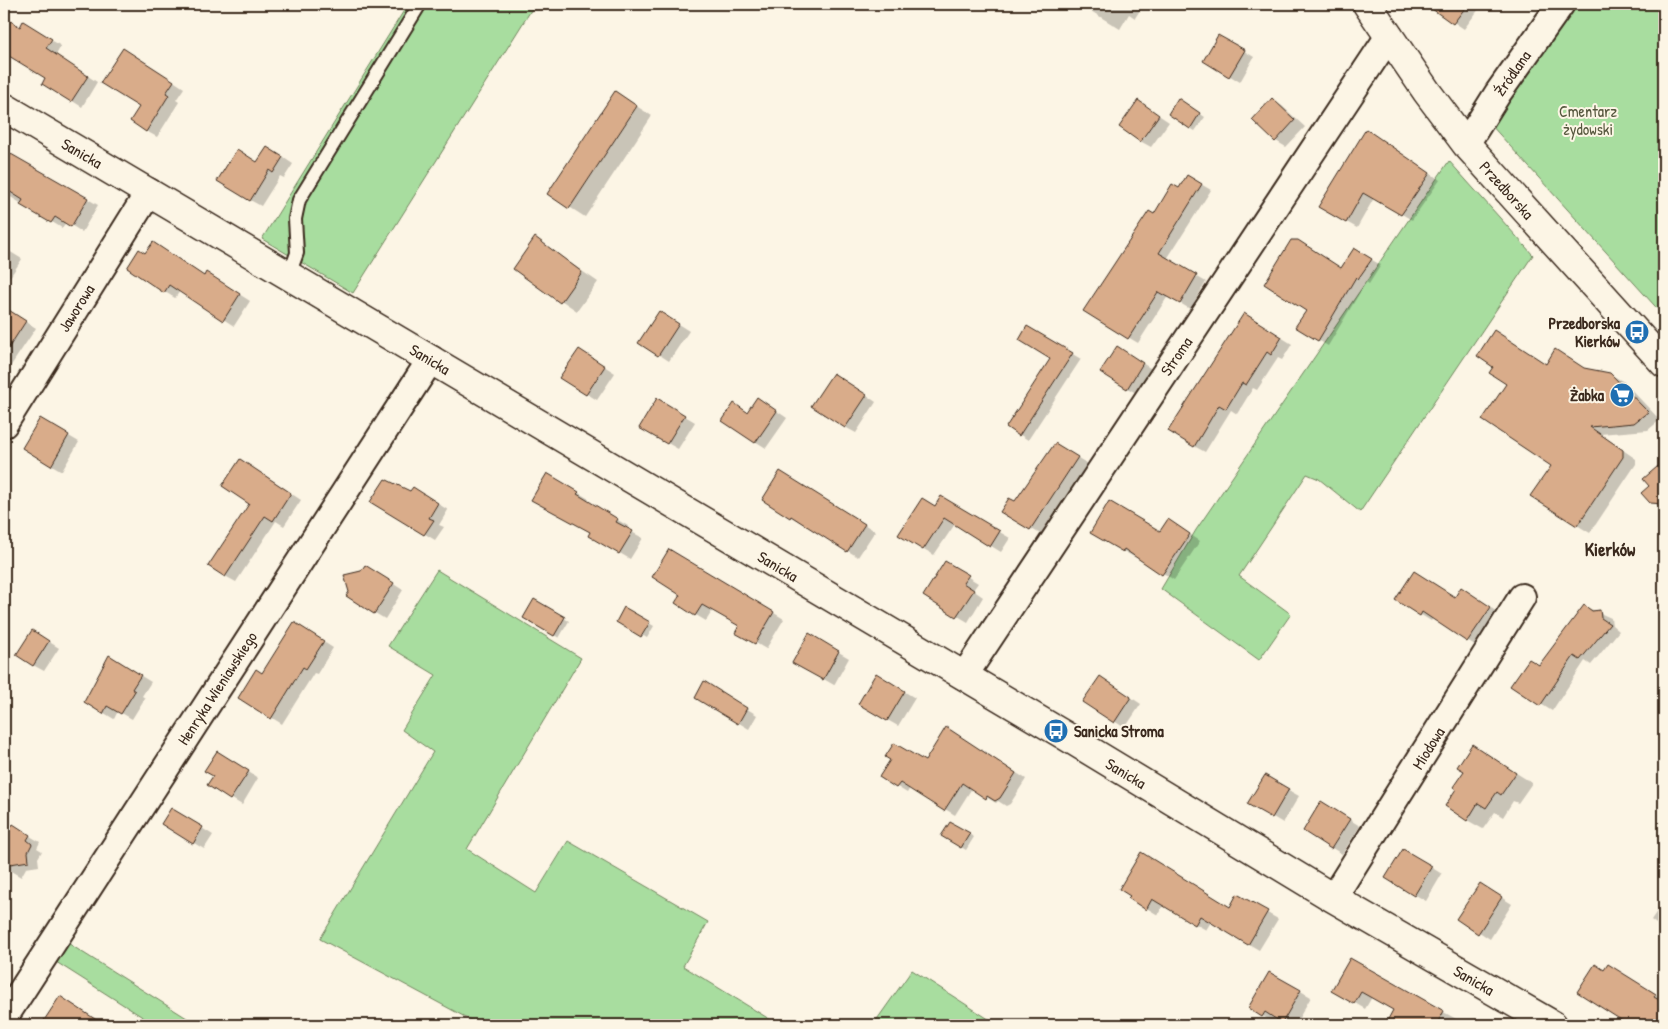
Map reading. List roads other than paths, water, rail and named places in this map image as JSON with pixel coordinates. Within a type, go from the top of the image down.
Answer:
[{"type":"street","name":"Przedborska","points":[[1368,4],[1466,144],[1664,363]]},
{"type":"street","name":"Źródlana","points":[[1466,144],[1498,93],[1561,4]]},
{"type":"street","name":"Stroma","points":[[964,676],[1389,36]]},
{"type":"street","name":"Sanicka","points":[[4,107],[964,676],[1333,898],[1552,1025]]},
{"type":"street","name":"Jaworowa","points":[[4,424],[149,192]]},
{"type":"street","name":"Henryka Wieniawskiego","points":[[4,1018],[431,359]]},
{"type":"street","name":"Miodowa","points":[[1333,898],[1522,597]]},
{"type":"lane","points":[[289,275],[297,253],[295,219],[300,200],[420,4]]},
{"type":"place","name":"Przedborska Kierków","points":[[1637,332]]},
{"type":"place","name":"Żabka","points":[[1622,395]]},
{"type":"place","name":"Sanicka Stroma","points":[[1056,731]]},
{"type":"district","name":"Kierków","points":[[1610,549]]},
{"type":"park label","name":"Cmentarz żydowski","points":[[1588,120]]}]
